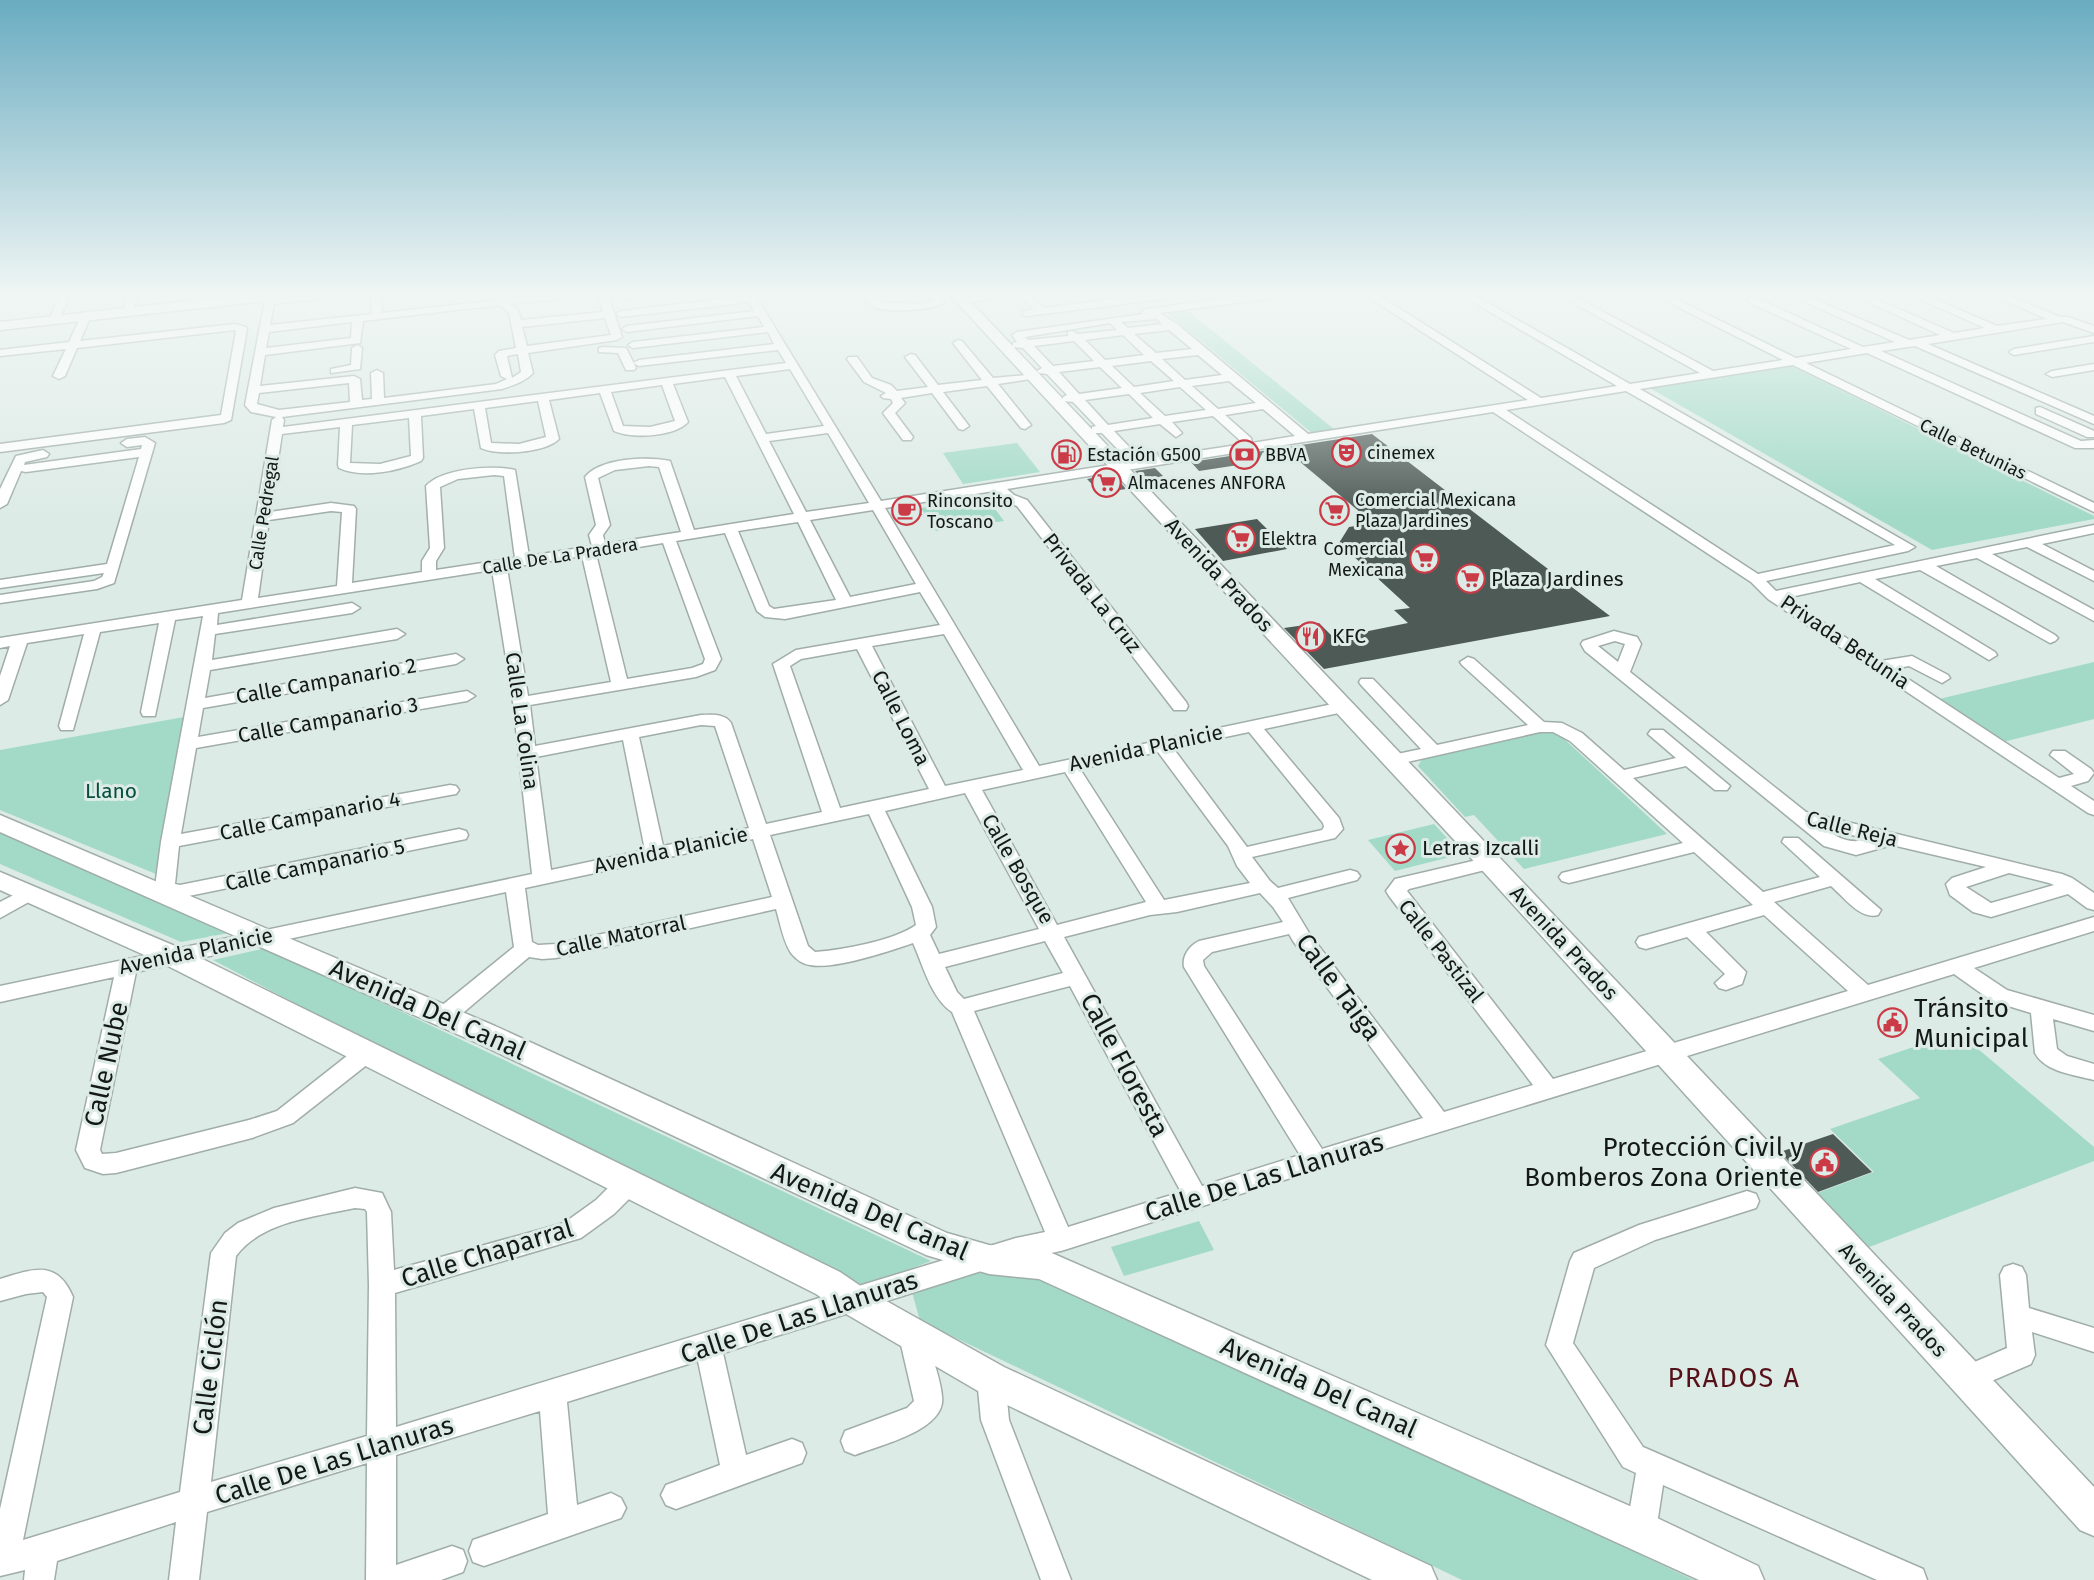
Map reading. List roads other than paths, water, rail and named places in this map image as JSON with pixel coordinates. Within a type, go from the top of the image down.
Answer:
[{"type":"main road","name":"Avenida Prados","points":[[1039,369],[1098,429],[1120,469],[1490,863],[2094,1516]]},
{"type":"main road","name":"Avenida Del Canal","points":[[0,823],[264,936],[526,1053],[938,1245],[999,1254],[1012,1265],[1042,1264],[1641,1531],[1744,1580]]},
{"type":"main road","points":[[0,880],[172,956],[828,1283],[853,1300],[991,1380],[1417,1580]]},
{"type":"street","points":[[59,376],[62,369]]},
{"type":"street","points":[[0,448],[218,421],[227,417],[235,369]]},
{"type":"street","points":[[257,369],[252,407],[278,422],[346,423],[763,369]]},
{"type":"street","points":[[254,385],[351,369]]},
{"type":"street","points":[[505,369],[507,376]]},
{"type":"street","points":[[278,422],[356,405],[504,386],[526,375],[525,369]]},
{"type":"street","points":[[795,369],[1034,773]]},
{"type":"street","points":[[860,369],[867,379],[888,387],[891,395],[899,404],[889,412],[907,437]]},
{"type":"street","points":[[920,369],[963,426]]},
{"type":"street","points":[[978,369],[1024,425]]},
{"type":"street","points":[[891,395],[1064,369]]},
{"type":"street","points":[[1109,369],[1176,433]]},
{"type":"street","points":[[1167,369],[1247,441]]},
{"type":"street","points":[[1223,369],[1303,436]]},
{"type":"street","points":[[1487,369],[1540,402]]},
{"type":"street","points":[[1594,369],[1908,547],[1756,579]]},
{"type":"street","points":[[1701,369],[1711,374]]},
{"type":"street","points":[[1098,429],[1131,456],[1138,458],[1247,441],[1303,436],[1496,409],[1744,369]]},
{"type":"street","name":"Calle Betunias","points":[[1808,369],[2094,508]]},
{"type":"street","points":[[1917,369],[2092,439]]},
{"type":"street","points":[[1921,370],[1927,369]]},
{"type":"street","points":[[1977,369],[2094,420]]},
{"type":"street","points":[[2052,374],[2084,369]]},
{"type":"street","points":[[377,373],[378,402]]},
{"type":"street","points":[[729,373],[845,602]]},
{"type":"street","points":[[1069,398],[1230,375]]},
{"type":"street","points":[[254,385],[354,379],[356,405]]},
{"type":"street","points":[[604,389],[618,428],[624,432],[635,432],[675,426],[682,422],[666,381]]},
{"type":"street","points":[[479,406],[486,447],[495,450],[520,447],[545,443],[553,439],[543,397]]},
{"type":"street","points":[[1098,429],[1264,404]]},
{"type":"street","points":[[2028,414],[2063,406]]},
{"type":"street","points":[[1496,409],[1756,579],[1773,596]]},
{"type":"street","points":[[346,423],[344,465],[349,469],[402,464],[417,458],[415,414]]},
{"type":"street","points":[[2028,414],[2079,445],[2092,439]]},
{"type":"street","name":"Calle Pedregal","points":[[249,605],[278,422]]},
{"type":"street","points":[[762,438],[832,429]]},
{"type":"street","name":"Calle De La Pradera","points":[[0,643],[1120,469],[1303,436]]},
{"type":"street","points":[[0,504],[20,459],[29,455],[145,441],[149,443],[109,580],[101,585],[0,600]]},
{"type":"street","points":[[620,685],[594,551],[596,535],[603,525],[591,477],[595,472],[605,468],[655,462],[665,464],[689,536]]},
{"type":"street","points":[[429,577],[429,561],[437,548],[433,486],[437,481],[483,473],[506,471],[512,475],[523,562]]},
{"type":"street","name":"Privada La Cruz","points":[[998,488],[1005,495],[1022,503],[1180,706]]},
{"type":"street","points":[[263,518],[331,507],[349,509],[344,590]]},
{"type":"street","name":"Privada Betunia","points":[[1773,596],[2094,529]]},
{"type":"street","points":[[731,530],[762,608],[770,614],[785,614],[925,587]]},
{"type":"street","points":[[521,702],[696,672],[709,666],[713,658],[668,539]]},
{"type":"street","points":[[2029,543],[2094,577]]},
{"type":"street","points":[[1979,553],[2094,616]]},
{"type":"street","points":[[1923,565],[2050,638]]},
{"type":"street","name":"Calle La Colina","points":[[499,566],[521,702],[542,878]]},
{"type":"street","points":[[0,584],[113,567]]},
{"type":"street","points":[[1862,577],[1989,655]]},
{"type":"street","name":"Privada Betunia","points":[[1773,596],[2094,809]]},
{"type":"street","points":[[208,631],[352,608]]},
{"type":"street","points":[[170,842],[197,704],[211,611]]},
{"type":"street","points":[[149,712],[168,617]]},
{"type":"street","points":[[67,726],[93,628]]},
{"type":"street","points":[[833,816],[781,668],[784,660],[796,655],[950,628]]},
{"type":"street","points":[[203,666],[397,634]]},
{"type":"street","name":"Calle Reja","points":[[1622,673],[1633,644],[1631,640],[1614,636],[1589,644],[1622,673],[1796,815],[2058,878],[2094,903]]},
{"type":"street","points":[[0,700],[20,640]]},
{"type":"street","name":"Calle Loma","points":[[862,643],[940,793]]},
{"type":"street","name":"Calle Campanario 2","points":[[197,704],[456,658]]},
{"type":"street","points":[[1878,666],[1912,661],[1942,678]]},
{"type":"street","points":[[1468,662],[1540,727]]},
{"type":"street","points":[[1367,682],[1433,751]]},
{"type":"street","name":"Calle Campanario 3","points":[[189,744],[467,696]]},
{"type":"street","name":"Avenida Planicie","points":[[0,994],[1342,707]]},
{"type":"street","points":[[528,753],[701,720],[717,720],[726,727],[799,949],[809,958],[825,958],[920,934],[926,927],[924,914],[875,808]]},
{"type":"street","points":[[1241,854],[1328,834],[1334,829],[1332,822],[1252,725]]},
{"type":"street","points":[[1394,760],[1540,727],[1556,727],[1568,731],[1864,993]]},
{"type":"street","points":[[630,734],[655,853]]},
{"type":"street","points":[[1657,734],[1720,786]]},
{"type":"street","points":[[1162,745],[1241,854],[1247,866],[1269,890],[1296,926]]},
{"type":"street","points":[[2056,784],[2082,777],[2085,773],[2059,755]]},
{"type":"street","points":[[1621,777],[1689,760]]},
{"type":"street","points":[[1069,765],[1159,907]]},
{"type":"street","name":"Calle Bosque","points":[[971,787],[1052,932],[1159,907],[1350,876]]},
{"type":"street","name":"Calle Campanario 4","points":[[170,842],[450,790]]},
{"type":"street","name":"Calle Campanario 5","points":[[170,842],[165,886],[171,890],[189,890],[459,835]]},
{"type":"street","name":"Calle Reja","points":[[1791,842],[1871,910]]},
{"type":"street","points":[[1569,878],[1698,845]]},
{"type":"street","name":"Calle Pastizal","points":[[1490,863],[1402,884],[1396,891],[1548,1089]]},
{"type":"street","points":[[2009,867],[1959,882],[1956,884],[1957,890],[1980,908],[1991,910],[2071,886]]},
{"type":"street","points":[[1646,942],[1692,930],[1835,879]]},
{"type":"street","name":"Calle Matorral","points":[[515,883],[521,939],[526,948],[540,952],[556,951],[782,901]]},
{"type":"street","points":[[0,911],[29,893]]},
{"type":"street","name":"Calle De Las Llanuras","points":[[2,1561],[708,1346],[999,1254],[1061,1240],[1548,1089],[2094,924]]},
{"type":"street","name":"Calle Taiga","points":[[1316,1160],[1194,967],[1193,960],[1199,950],[1206,946],[1296,926],[1300,936],[1440,1123]]},
{"type":"street","points":[[1692,930],[1736,972],[1735,979],[1726,983]]},
{"type":"street","points":[[933,963],[1052,932],[1077,977]]},
{"type":"street","points":[[920,934],[952,1001],[961,1007],[1061,1240]]},
{"type":"street","points":[[442,1017],[526,948]]},
{"type":"street","points":[[1958,965],[1993,993],[2094,1023]]},
{"type":"street","name":"Calle Nube","points":[[127,966],[88,1150],[93,1161],[103,1164],[116,1163],[269,1123],[298,1109],[365,1054]]},
{"type":"street","name":"Calle Floresta","points":[[961,1007],[1077,977],[1196,1197]]},
{"type":"street","points":[[2041,1008],[2046,1053],[2060,1062],[2094,1072]]},
{"type":"street","name":"Calle Chaparral","points":[[236,1236],[259,1222],[355,1198],[373,1200],[379,1212],[382,1285],[572,1231],[606,1207],[628,1184]]},
{"type":"street","points":[[1747,1200],[1648,1233],[1583,1261],[1559,1345],[1633,1457],[1912,1580]]},
{"type":"street","name":"Calle Ciclón","points":[[184,1580],[224,1253],[236,1236]]},
{"type":"street","points":[[1966,1379],[2021,1355],[2013,1275]]},
{"type":"street","points":[[0,1290],[36,1281],[46,1281],[54,1283],[60,1297],[2,1561]]},
{"type":"street","points":[[381,1580],[382,1285]]},
{"type":"street","points":[[2017,1316],[2094,1340]]},
{"type":"street","points":[[855,1441],[917,1417],[927,1408],[928,1397],[910,1331]]},
{"type":"street","points":[[708,1346],[736,1473]]},
{"type":"street","points":[[991,1380],[995,1420],[1056,1580]]},
{"type":"street","points":[[552,1394],[564,1523]]},
{"type":"street","points":[[676,1495],[792,1453]]},
{"type":"street","points":[[1641,1531],[1652,1465]]},
{"type":"street","points":[[484,1551],[611,1508]]},
{"type":"street","points":[[39,1580],[44,1550]]},
{"type":"street","points":[[398,1580],[452,1561]]},
{"type":"place","name":"cinemex","points":[[1346,453]]},
{"type":"place","name":"Estación G500","points":[[1066,455]]},
{"type":"place","name":"BBVA","points":[[1244,455]]},
{"type":"place","name":"Almacenes ANFORA","points":[[1107,483]]},
{"type":"place","name":"Comercial Mexicana Plaza Jardines","points":[[1334,510]]},
{"type":"place","name":"Rinconsito Toscano","points":[[906,511]]},
{"type":"place","name":"Elektra","points":[[1240,539]]},
{"type":"place","name":"Comercial Mexicana","points":[[1425,559]]},
{"type":"place","name":"Plaza Jardines","points":[[1470,579]]},
{"type":"place","name":"KFC","points":[[1311,636]]},
{"type":"place","name":"Letras Izcalli","points":[[1401,848]]},
{"type":"place","name":"Tránsito Municipal","points":[[1893,1023]]},
{"type":"place","name":"Protección Civil y Bomberos Zona Oriente","points":[[1824,1162]]},
{"type":"district","name":"PRADOS A","points":[[1734,1378]]},
{"type":"park label","name":"Llano","points":[[111,791]]}]
